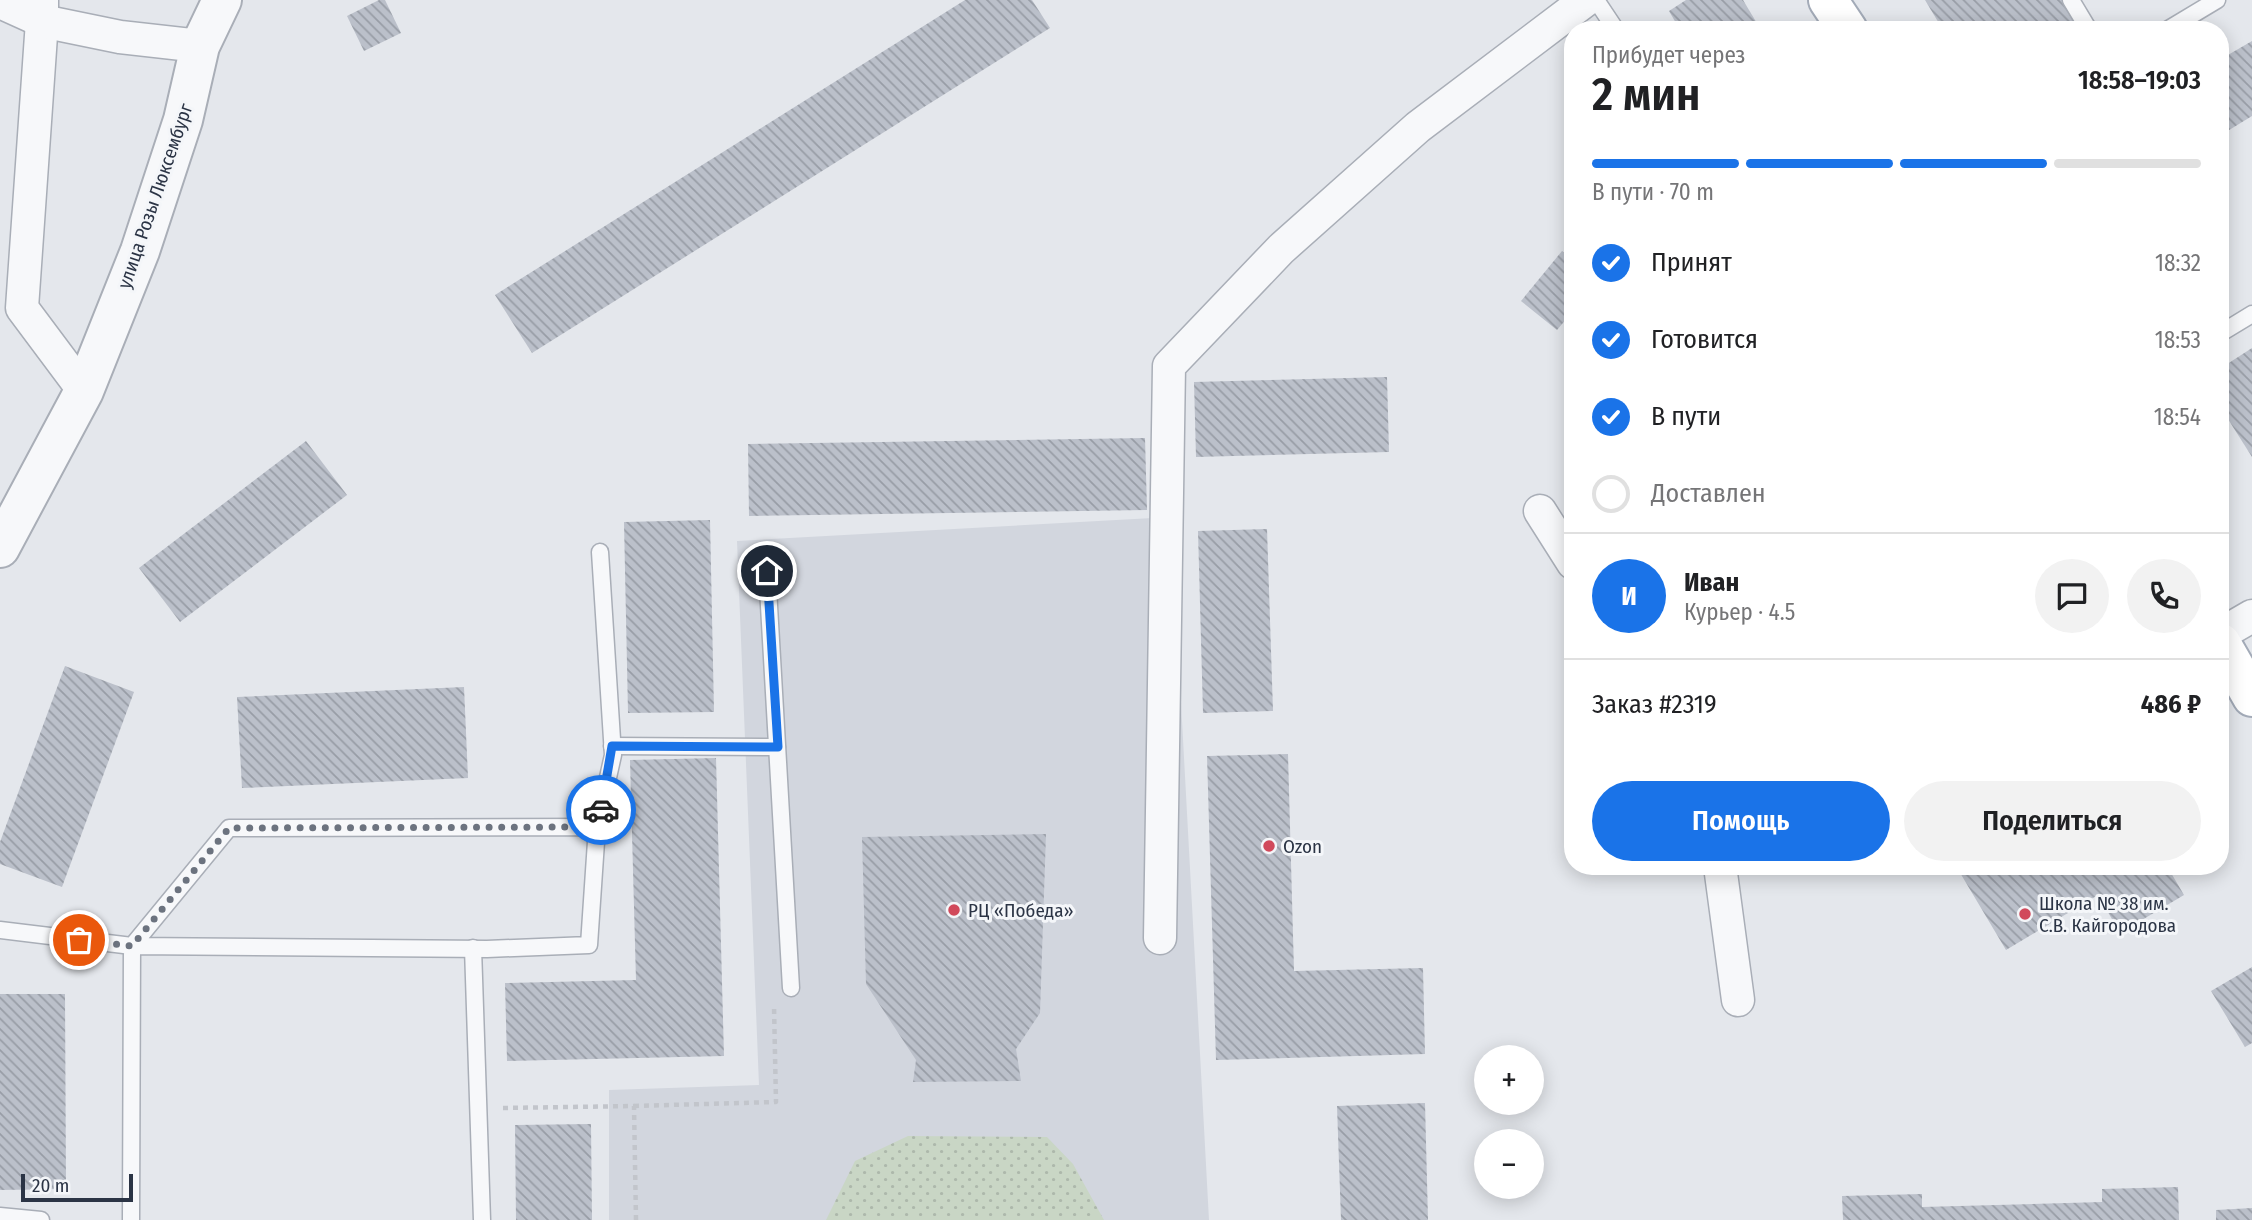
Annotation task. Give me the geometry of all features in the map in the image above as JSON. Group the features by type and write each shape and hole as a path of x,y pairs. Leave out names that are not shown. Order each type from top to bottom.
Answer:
{"main road":[{"path":"1828,0 1842,21"},
{"path":"2229,657 2252,697"}],"street":[{"name":"улица Розы Люксембург","path":"0,548 83,391 140,251 183,120 201,46 222,0"},
{"path":"1160,938 1169,366 1281,250 1418,127 1586,0"},
{"path":"0,2 42,11 120,37 201,46"},
{"path":"42,11 22,308 83,391"},
{"path":"1540,510 1564,549"},
{"path":"2229,629 2252,616"},
{"path":"1721,875 1738,1000"}],"lane":[{"path":"1596,0 1610,21"},
{"path":"2071,0 2084,21"},
{"path":"2182,21 2217,0"},
{"path":"2229,328 2252,314"},
{"path":"0,930 132,946 473,948 589,945 597,827 612,755 600,552"},
{"path":"767,571 791,988"},
{"path":"612,746 778,747"},
{"path":"131,1220 132,946 229,828 597,827"},
{"path":"473,948 482,1220"},
{"path":"0,1216 41,1220"}],"path":[{"path":"478,1108 776,1102 773,989 791,988"},
{"path":"634,1106 636,1220"}],"shaded area":[{"path":"1171,517 1209,1220 609,1220 609,1090 759,1085 737,541"}],"green space":[{"path":"908,1136 1047,1137 1073,1164 1104,1220 826,1220 855,1161"}],"building":[{"path":"379,0 385,0 401,33 364,51 347,16"},
{"path":"965,0 1032,0 1050,28 532,353 495,295"},
{"path":"1686,0 1743,0 1756,21 1675,21 1669,11"},
{"path":"1925,0 2071,0 2084,21 1938,21"},
{"path":"2252,41 2252,116 2229,130 2229,54"},
{"path":"1562,251 1564,253 1564,322 1557,330 1521,301"},
{"path":"2252,348 2252,457 2229,421 2229,363"},
{"path":"1387,377 1389,452 1196,457 1194,382"},
{"path":"1145,438 1147,510 749,516 748,444"},
{"path":"306,441 347,495 180,622 139,568"},
{"path":"710,520 714,712 628,713 624,522"},
{"path":"1267,529 1273,711 1203,713 1198,531"},
{"path":"65,666 134,692 62,887 0,864 0,842"},
{"path":"464,687 468,778 242,788 237,697"},
{"path":"1288,754 1294,971 1423,968 1425,1054 1216,1060 1207,756"},
{"path":"716,758 724,1056 507,1061 505,983 636,980 630,760"},
{"name":"РЦ «Победа»","path":"1046,834 1040,1013 1016,1049 1021,1081 913,1082 916,1060 866,984 862,837"},
{"name":"Школа № 38 им. С.В. Кайгородова","path":"1961,875 2172,875 2184,895 2120,933 2098,895 2006,950"},
{"path":"2252,967 2252,1043 2245,1047 2211,991"},
{"path":"0,994 65,994 66,1189 0,1190"},
{"path":"1425,1103 1428,1220 1341,1220 1337,1106"},
{"path":"591,1124 592,1220 516,1220 515,1125"},
{"path":"2178,1187 2179,1220 1843,1220 1842,1196 1922,1194 1922,1207 2102,1202 2102,1189"},
{"path":"2252,1208 2252,1220 2216,1220 2216,1210"}],"way so far":[{"path":"79,940 132,946 229,828 597,827 601,810"}],"place":[{"name":"Ozon","path":"1269,846"},
{"name":"РЦ «Победа»","path":"954,910"},
{"name":"Школа № 38 им. С.В. Кайгородова","path":"2025,914"}],"route":[{"path":"601,810 612,746 778,747 767,571"}]}
